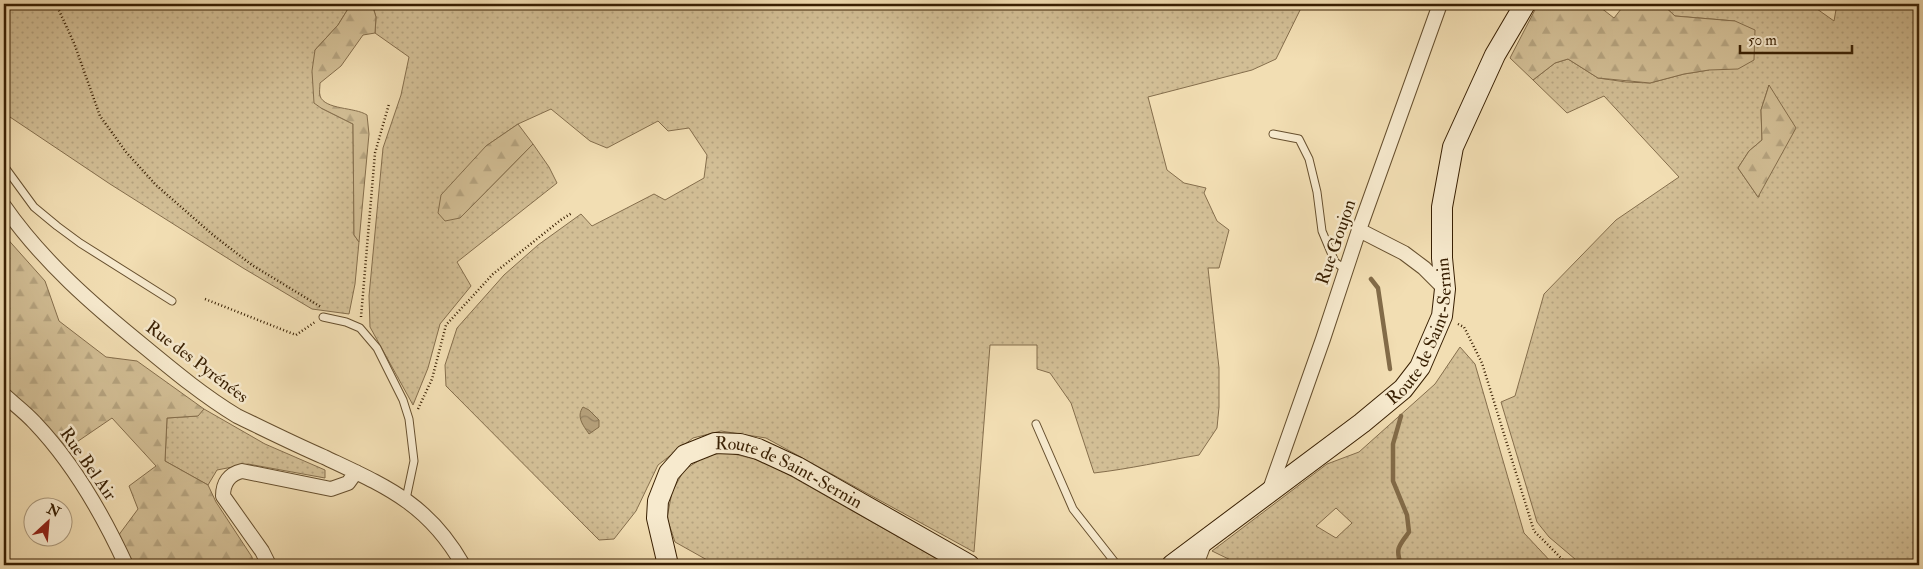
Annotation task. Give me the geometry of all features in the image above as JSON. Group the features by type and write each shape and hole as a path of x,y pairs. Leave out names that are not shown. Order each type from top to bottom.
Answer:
{"street":[{"name":"Rue Goujon","path":"1269,492 1347,270 1359,230 1440,4"},
{"name":"Route de Saint-Sernin","path":"1172,565 1309,463 1403,389 1420,368 1442,316 1445,289 1442,258 1442,207 1453,147 1494,55 1525,4"},
{"name":"Rue des Pyrénées","path":"4,206 38,249 86,298 133,338 216,403 262,428 382,484 406,499 441,532 463,565"},
{"path":"1359,230 1404,253 1424,268 1445,289"},
{"name":"Rue Bel Air","path":"4,395 35,423 66,460 109,527 126,565"},
{"name":"Route de Saint-Sernin","path":"668,565 657,518 658,501 669,473 685,454 714,443 740,444 758,449 797,467 969,565"},
{"path":"269,565 223,496 223,489 230,476 242,471 332,488 348,483 356,472"},
{"path":"1196,565 1205,541"}],"lane":[{"path":"1273,134 1299,138 1309,160 1317,192 1322,231 1335,262 1347,270"},
{"path":"4,166 34,207 57,226 80,243 172,302"},
{"path":"323,318 346,322 360,328 377,348 392,376 403,400 410,425 414,461 406,499"},
{"path":"1036,424 1073,509 1117,565"}],"path":[{"path":"56,4 74,43 100,116 126,152 156,185 213,235 252,265 322,308 323,318 296,335 205,299"},
{"path":"360,328 362,283 372,202 375,153 389,104"},
{"path":"410,425 432,379 446,325 493,274 572,213"},
{"path":"1442,316 1464,327 1482,364 1534,531 1568,565"}],"green space":[{"path":"4,4 351,4 338,25 315,50 321,108 353,124 354,235 359,242 355,284 349,314 312,309 110,184 4,113"},
{"path":"351,4 372,4 376,17 375,33 363,35 341,66 320,83 320,96 328,104 362,112 367,115 369,134 359,242 354,235 353,124 314,103 312,71 315,50 338,25"},
{"path":"372,4 1303,4 1276,59 1252,70 1148,97 1167,170 1184,183 1206,188 1204,193 1217,221 1229,230 1219,268 1208,268 1219,368 1217,428 1199,455 1094,473 1071,403 1050,373 1037,369 1037,345 990,345 974,552 766,438 721,431 693,438 658,465 636,511 614,539 599,540 446,386 445,365 457,328 504,275 538,245 581,214 592,226 654,194 665,200 704,178 707,155 689,128 668,131 658,121 607,148 590,141 551,109 518,124 486,146 460,218 533,144 549,167 557,183 457,262 471,286 440,324 428,368 413,405 370,327 369,296 383,148 401,95 409,57 375,33 376,17"},
{"path":"1538,4 1596,4 1614,18 1625,4 1662,4 1675,16 1735,21 1755,30 1754,60 1738,69 1709,70 1650,83 1598,78 1568,59 1555,63 1533,80 1510,58"},
{"path":"1662,4 1810,4 1834,21 1837,4 1919,4 1919,565 1582,565 1549,537 1537,522 1501,402 1515,396 1544,294 1616,220 1679,177 1604,96 1567,113 1533,80 1555,63 1568,59 1598,78 1626,82 1650,83 1709,70 1735,21 1675,16","holes":["1769,85 1759,197 1738,168 1749,151 1762,140 1761,110"]},
{"path":"1769,85 1796,128 1758,197 1738,168 1749,151 1762,140 1761,110"},
{"path":"518,124 533,144 460,218 445,221 438,213 441,195 486,146"},
{"path":"4,235 45,281 59,321 106,357 137,361 204,409 198,416 167,418 165,461 208,485 216,502 252,557 253,565 132,565 118,536 138,509 129,486 156,466 112,418 68,448 4,387"},
{"path":"1460,347 1475,364 1524,533 1554,565 1241,565 1212,551 1327,464 1359,452 1435,384","holes":["1336,508 1352,523 1336,538 1316,526"]},
{"path":"204,409 265,444 325,470 325,478 248,464 217,470 208,485 165,461 167,418 197,416"},
{"path":"726,452 766,462 948,565 716,565 675,542 667,518 672,492 684,470 706,456"}],"water":[{"path":"583,407 599,420 599,427 589,434 580,418"}],"waterway":[{"path":"1371,279 1378,288 1390,369"},
{"path":"1401,416 1393,444 1393,481 1407,515 1409,532 1398,551 1401,565"}]}
